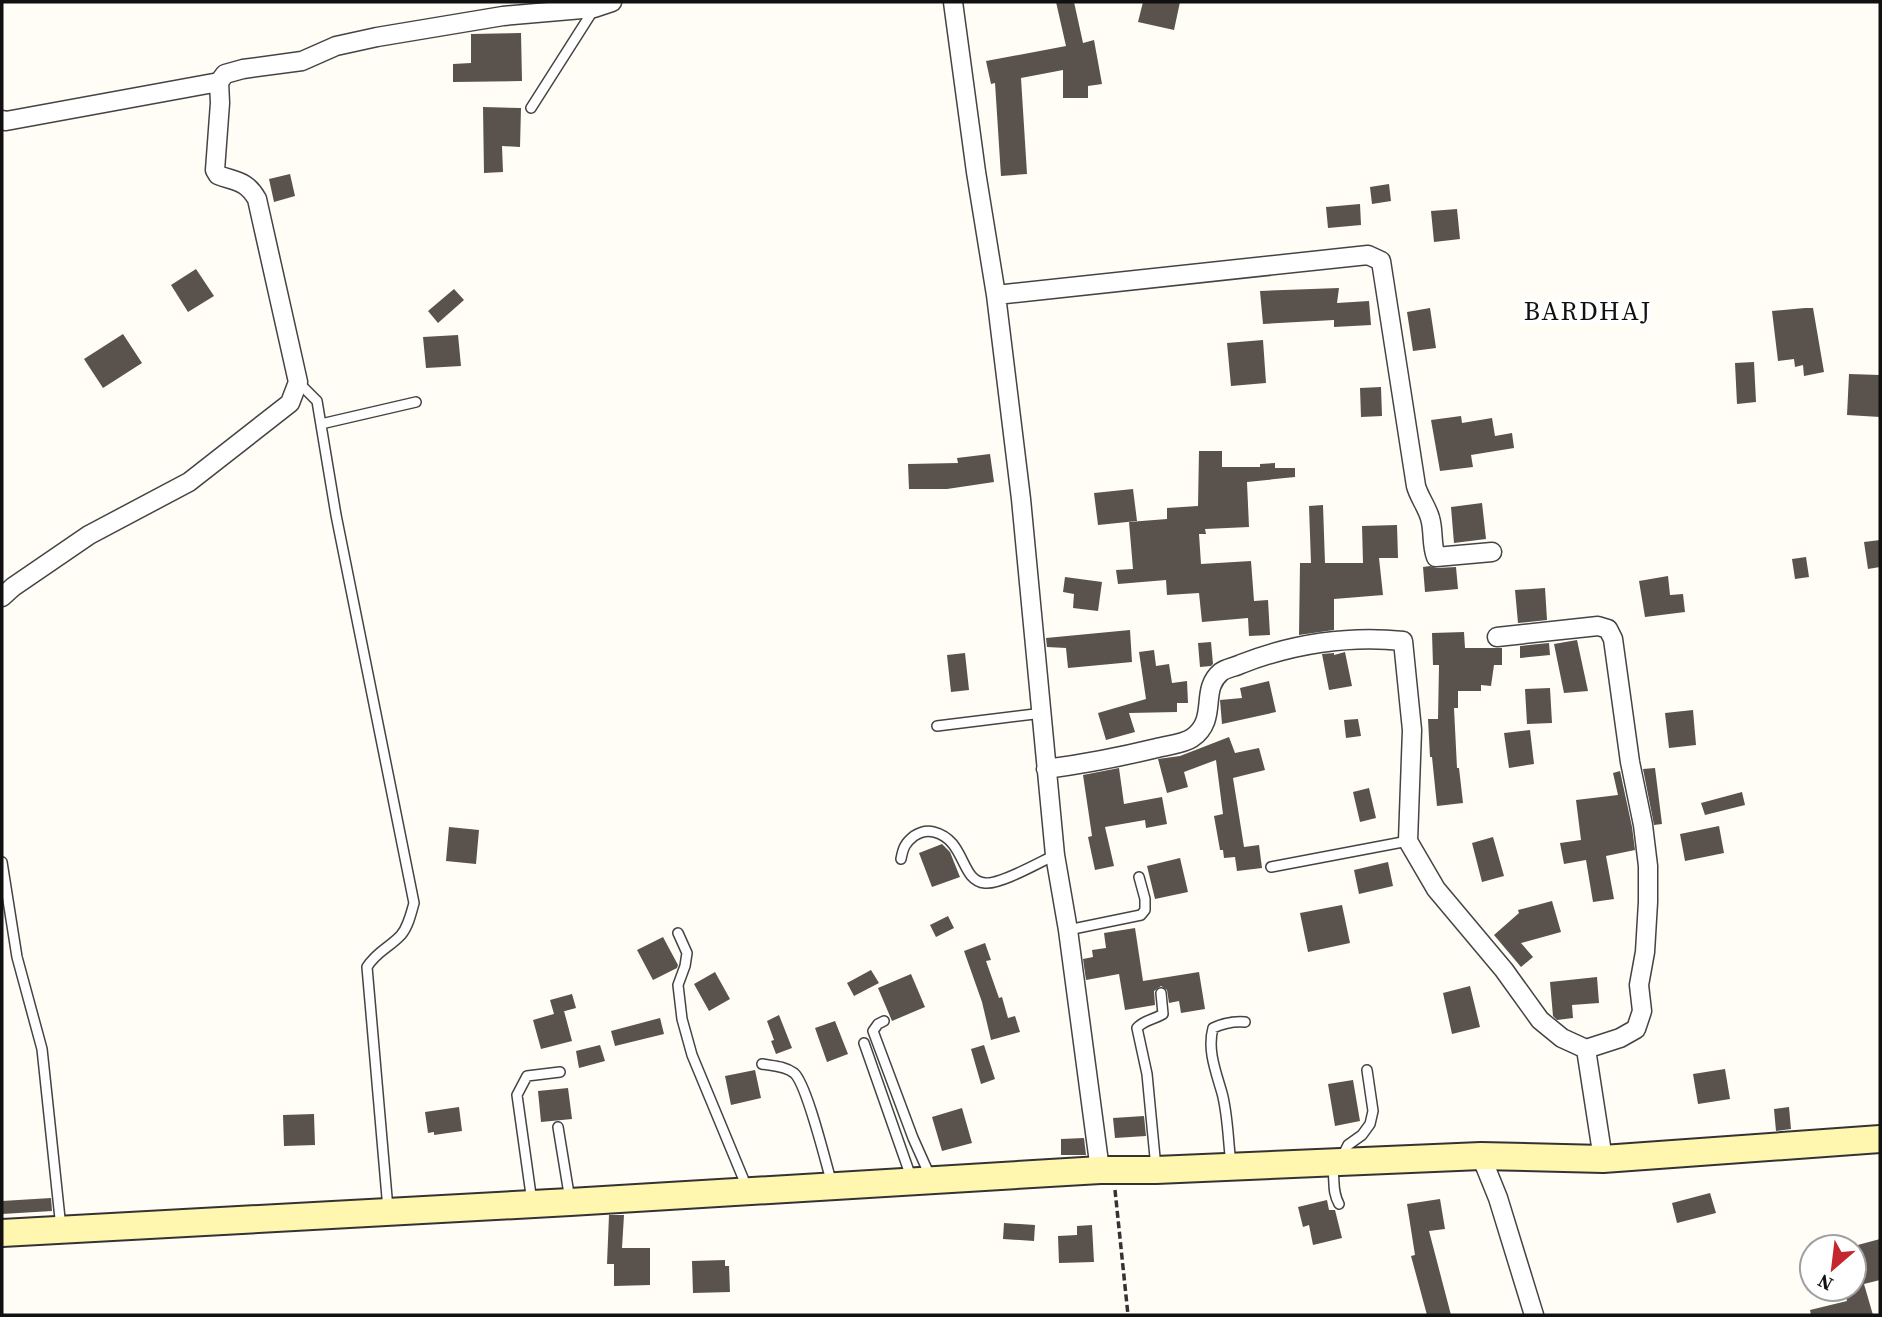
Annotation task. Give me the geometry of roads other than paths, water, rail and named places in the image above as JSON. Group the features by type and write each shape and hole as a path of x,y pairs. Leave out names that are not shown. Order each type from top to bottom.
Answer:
{"street":[{"path":"2,597 89,535 189,482 290,404 298,382 257,198 251,189 233,179 218,176 215,170 219,82 225,74 271,64 302,61 336,46 377,37 503,16 594,8 612,2"},
{"path":"953,2 996,295 1021,499 1055,855 1107,1171"},
{"path":"2,120 219,82"},
{"path":"996,295 1368,255 1377,258 1381,261 1416,486 1430,519 1432,548 1436,557 1492,552"},
{"path":"1046,769 1121,757 1190,740 1202,730 1208,719 1210,688 1221,672 1260,656 1312,644 1377,638 1404,641 1412,730 1408,841 1436,889 1504,970 1540,1020 1562,1038 1586,1049 1620,1038 1636,1029 1642,1011 1639,985 1645,953 1648,866 1613,639 1608,629 1598,626 1497,637"},
{"path":"1586,1049 1603,1159"},
{"path":"2,1233 1107,1171 1481,1156 1603,1159 1880,1139"},
{"path":"1481,1156 1499,1198 1534,1315"}],"lane":[{"path":"531,108 594,8"},
{"path":"298,382 317,401 336,515 414,903 402,934 374,956 367,967 388,1212"},
{"path":"321,424 416,402"},
{"path":"937,726 1043,712"},
{"path":"901,859 903,848 909,840 919,833 930,831 950,841 959,850 973,880 984,883 996,882 1055,855"},
{"path":"1271,867 1408,841"},
{"path":"2,862 17,957 42,1049 61,1230"},
{"path":"1069,930 1141,915 1145,910 1145,899 1139,877"},
{"path":"678,933 687,953 678,985 682,1019 692,1055 749,1191"},
{"path":"1156,1170 1147,1074 1137,1028 1143,1021 1163,1014 1161,993"},
{"path":"884,1021 873,1031 913,1138 923,1181"},
{"path":"1231,1165 1211,1035 1213,1028 1223,1024 1245,1022"},
{"path":"864,1043 923,1181"},
{"path":"762,1064 777,1066 797,1076 810,1106 833,1186"},
{"path":"1339,1204 1334,1195 1335,1161 1348,1144 1362,1135 1370,1124 1373,1111 1367,1070"},
{"path":"532,1204 517,1095 527,1076 560,1072"},
{"path":"558,1127 570,1202"}],"district":[{"name":"BARDHAJ","path":"1588,311"}]}
